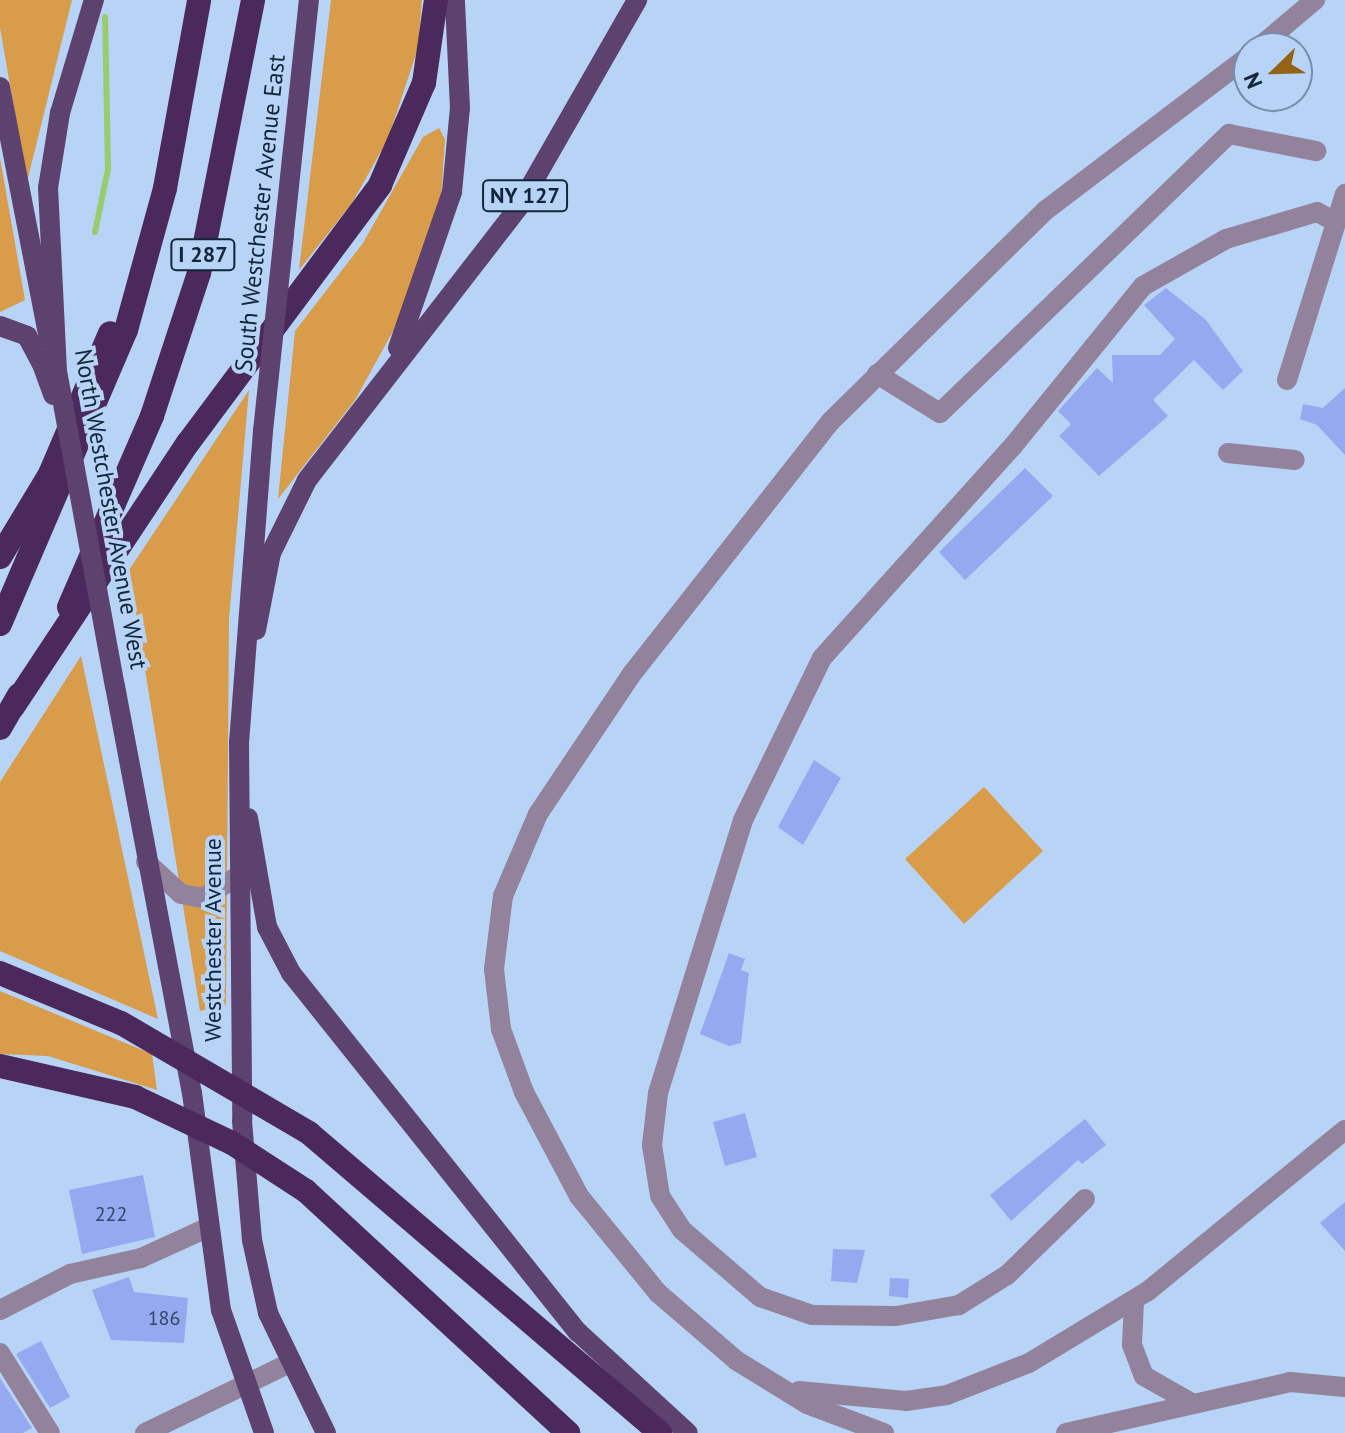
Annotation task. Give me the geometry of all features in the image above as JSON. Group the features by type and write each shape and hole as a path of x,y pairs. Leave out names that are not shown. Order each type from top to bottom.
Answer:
{"highway":[{"name":"I 287","path":"0,624 102,397 147,258 199,0"},
{"name":"I 287","path":"6,717 76,594 176,347 217,201 253,0"},
{"path":"6,717 188,443 380,185 424,83 436,0"},
{"path":"0,557 50,474 147,258"},
{"path":"0,973 121,1023 309,1133 660,1433"},
{"path":"0,1066 135,1097 232,1143 306,1191 568,1433"}],"main road":[{"path":"52,356 50,164 94,0"},
{"name":"South Westchester Avenue East","path":"263,431 309,0"},
{"path":"387,374 430,272 452,192 460,108 455,0"},
{"name":"NY 127","path":"241,711 284,518 387,374 518,208 637,0"},
{"path":"0,87 52,356"},
{"path":"0,326 27,336 52,356"},
{"name":"North Westchester Avenue West","path":"52,356 115,686"},
{"name":"Westchester Avenue","path":"263,431 239,741 237,877 252,1240 268,1313 326,1433"},
{"name":"Westchester Avenue","path":"115,686 192,1093 221,1310 244,1386 264,1433"},
{"path":"239,741 256,882 267,927 291,973 578,1332 688,1433"}],"street":[{"path":"1277,32 1315,0"},
{"path":"884,1433 834,1417 765,1379 658,1293 579,1196 512,1063 496,998 495,938 524,840 568,767 731,542 877,374 1046,210 1233,68"},
{"path":"877,374 940,413 1229,134 1316,151"},
{"path":"1287,380 1345,194"},
{"path":"1085,1199 1007,1275 959,1305 896,1316 812,1315 760,1297 682,1230 660,1196 652,1145 658,1093 723,873 822,658 1013,446 1143,286 1226,239 1317,212 1336,222"},
{"path":"1228,453 1295,460"},
{"path":"146,862 181,894 203,898 237,877"},
{"path":"765,1379 863,1402 947,1395 1029,1363 1134,1301 1345,1130"},
{"path":"0,1310 70,1274 141,1258 209,1227"},
{"path":"1134,1301 1132,1345 1144,1376 1191,1403"},
{"path":"0,1353 50,1433"},
{"path":"150,1432 292,1362"},
{"path":"1066,1433 1290,1382 1345,1387"}],"shaded area":[{"path":"0,0 72,0 27,182 0,28"},
{"path":"331,0 422,0 418,48 388,139 352,203 299,270"},
{"path":"439,128 445,139 441,199 397,324 355,400 278,499 295,331 363,243 423,137"},
{"path":"0,158 25,300 0,312"},
{"path":"249,390 229,619 226,1005 200,1011 129,570"},
{"path":"81,656 158,1019 0,951 0,782"},
{"path":"984,787 1043,851 964,924 905,859"},
{"path":"0,991 152,1054 157,1090 48,1056 0,1054"}],"building":[{"path":"1166,288 1206,320 1243,371 1223,390 1194,360 1153,400 1168,416 1099,476 1059,436 1071,424 1058,411 1097,368 1113,383 1112,355 1160,355 1175,339 1144,305"},
{"path":"1345,388 1345,455 1317,425 1300,419 1303,404 1323,408"},
{"path":"1025,468 1053,496 965,580 939,552"},
{"path":"814,760 841,778 803,845 778,827"},
{"path":"729,953 745,959 741,970 749,973 741,1043 729,1046 700,1034"},
{"path":"745,1113 757,1157 725,1166 713,1122"},
{"path":"1085,1119 1106,1145 1082,1164 1078,1160 1011,1221 990,1195"},
{"path":"143,1175 155,1237 82,1254 69,1190"},
{"path":"1345,1202 1345,1251 1320,1223"},
{"path":"833,1249 865,1250 857,1283 831,1281"},
{"path":"129,1277 134,1292 188,1298 184,1343 111,1340 92,1290"},
{"path":"890,1278 909,1279 908,1298 889,1296"},
{"path":"41,1341 70,1397 50,1408 16,1354"},
{"path":"0,1378 32,1428 23,1433 0,1433"}],"waterway":[{"path":"95,232 108,169 105,17"}]}
